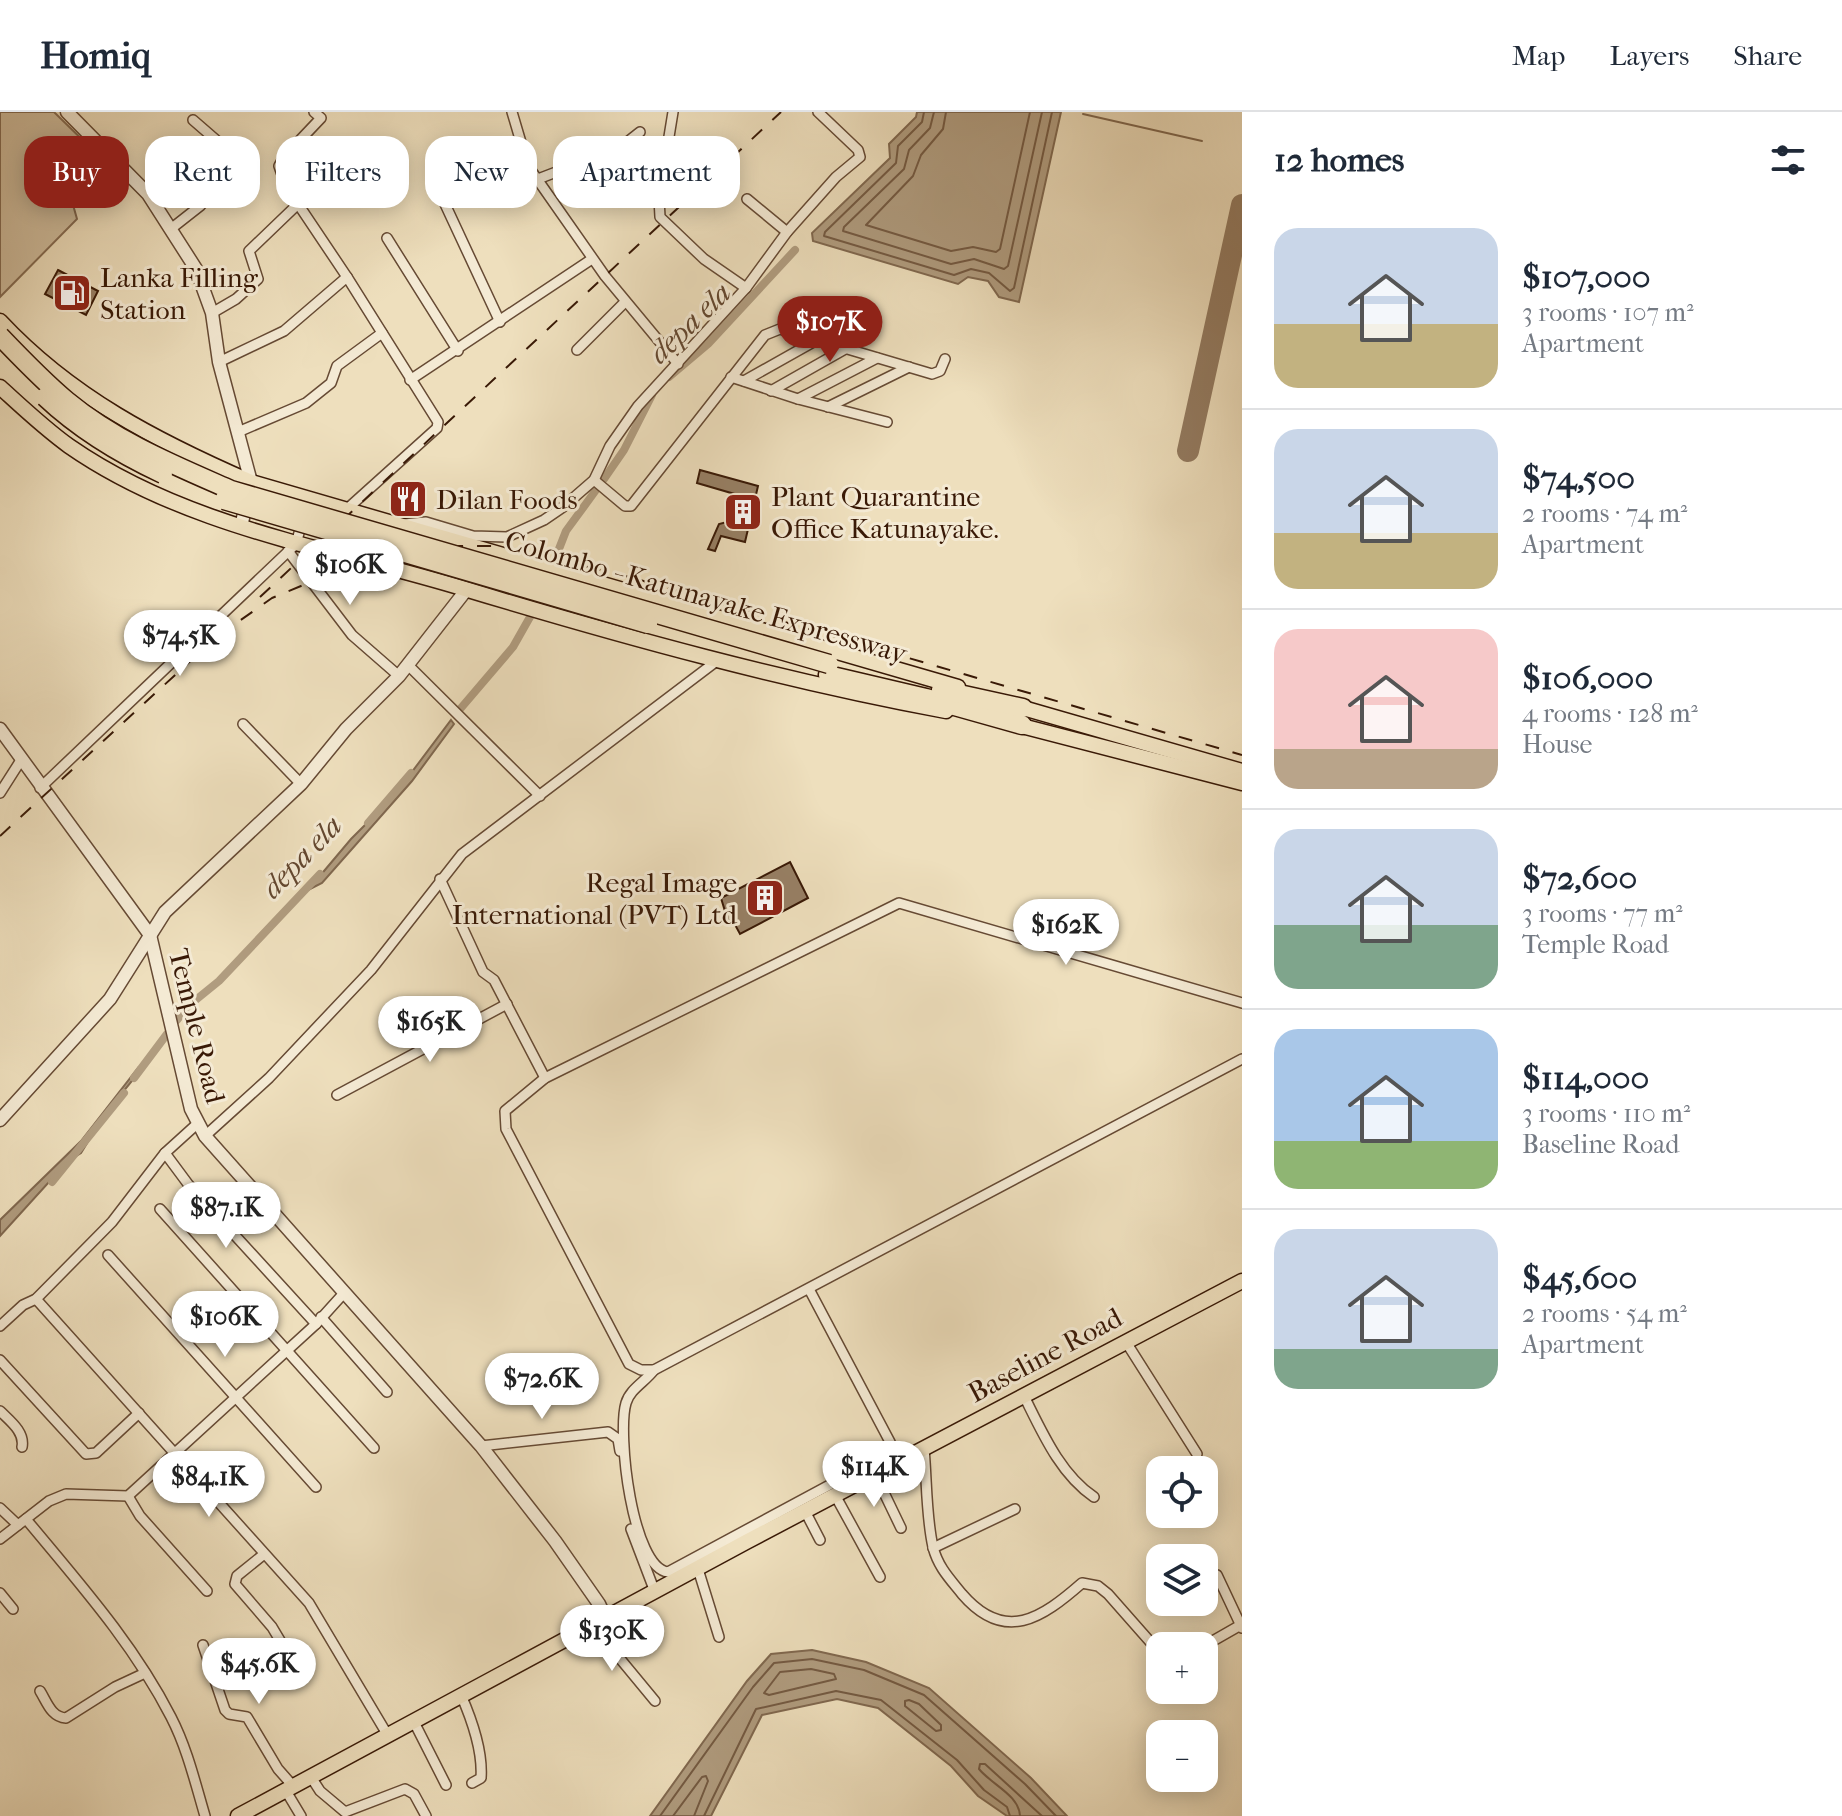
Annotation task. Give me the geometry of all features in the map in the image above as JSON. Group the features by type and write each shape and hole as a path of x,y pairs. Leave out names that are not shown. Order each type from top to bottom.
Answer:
{"highway":[{"name":"Colombo - Katunayake Expressway","path":"0,326 68,401 101,425 150,454 231,490 926,698 1022,717"},
{"name":"Colombo - Katunayake Expressway","path":"0,354 64,415 107,445 215,497 267,515 828,669"}],"main road":[{"path":"0,326 69,383 169,446 251,482 931,679 1022,717 1242,783"},
{"path":"0,387 70,446 133,484 202,515 292,547 467,589 522,607 839,691 1022,717 1242,771"},
{"name":"Baseline Road","path":"238,1816 835,1495 1242,1281"}],"street":[{"path":"67,112 91,136"},
{"path":"304,136 321,118 314,112"},
{"path":"512,112 528,166 592,259 678,364"},
{"path":"673,112 659,198 660,217 704,259 746,288"},
{"path":"403,525 426,522 473,536 507,537 544,520 594,480 610,446 638,406 746,288 787,232 836,177 860,157 858,150 818,112"},
{"path":"172,228 200,206 214,190 212,179 231,153 193,120"},
{"path":"538,179 621,147 640,132"},
{"path":"129,175 148,194 172,228 196,269 212,313 219,362 251,482 241,527"},
{"path":"747,199 787,232"},
{"path":"212,313 236,299 258,279 249,251 294,208"},
{"path":"302,208 438,422 437,428 347,509"},
{"path":"447,208 500,322"},
{"path":"387,238 458,351"},
{"path":"410,380 458,351 592,259"},
{"path":"219,362 284,331 347,277"},
{"path":"577,350 625,302"},
{"path":"594,480 625,506 631,506 765,335 780,329 932,374 940,371 945,359"},
{"path":"238,432 306,403 331,383 337,366 382,333"},
{"path":"744,381 815,341"},
{"path":"771,391 845,349"},
{"path":"798,399 877,358"},
{"path":"828,407 909,367"},
{"path":"731,377 798,399 887,422"},
{"path":"42,425 69,383"},
{"path":"40,788 292,547 308,500"},
{"path":"292,547 352,635 399,676"},
{"path":"0,1120 110,999 175,902 301,784 346,729 399,676 467,589"},
{"path":"205,1136 269,1078 371,970 462,854 718,660"},
{"path":"408,665 540,796"},
{"path":"243,724 301,784"},
{"name":"Temple Road","path":"0,729 150,935 197,1124 205,1136 481,1446 555,1541 599,1604 599,1622"},
{"path":"0,793 21,760"},
{"path":"440,879 483,972 494,980 545,1078"},
{"path":"654,1370 641,1370 629,1364 506,1129 505,1111 545,1078 899,903 1242,1003"},
{"path":"337,1095 507,1004"},
{"path":"809,1289 890,1442 891,1452 668,1572 652,1563 635,1526 624,1434 627,1400 654,1370 1242,1059"},
{"path":"0,1326 23,1305 36,1299 112,1222 165,1153 197,1124"},
{"path":"165,1153 188,1184 387,1392"},
{"path":"160,1209 374,1448"},
{"path":"108,1255 316,1487"},
{"path":"0,1539 49,1501 66,1494 128,1496 318,1321 344,1293"},
{"path":"36,1299 309,1603 387,1734"},
{"path":"1126,1342 1197,1454"},
{"path":"0,1360 86,1454 96,1453 139,1413"},
{"path":"1024,1396 1044,1436 1077,1486 1094,1497"},
{"path":"0,1411 24,1439 22,1447"},
{"path":"481,1446 580,1434 614,1434 619,1446 629,1525 655,1592"},
{"path":"924,1449 933,1548 941,1569 970,1603 987,1616 1008,1624 1031,1619 1056,1605 1082,1583 1098,1586 1146,1638"},
{"path":"875,1474 901,1528"},
{"path":"835,1495 880,1577"},
{"path":"128,1496 140,1516 207,1591"},
{"path":"0,1508 22,1522 120,1631 171,1718 188,1756 205,1816"},
{"path":"933,1548 1015,1509"},
{"path":"805,1511 820,1540"},
{"path":"263,1555 237,1576 235,1584 272,1627 300,1674"},
{"path":"698,1569 719,1637"},
{"path":"1218,1577 1240,1627 1218,1639"},
{"path":"0,1593 13,1609"},
{"path":"599,1622 655,1701"},
{"path":"203,1645 225,1710 229,1714 247,1717 290,1788 301,1816"},
{"path":"40,1691 51,1711 66,1718 115,1687 145,1673"},
{"path":"461,1695 475,1733 481,1767 481,1778 472,1783"},
{"path":"413,1720 446,1785"},
{"path":"311,1777 320,1791 345,1812 405,1789 414,1794 426,1816"}],"shaded area":[{"path":"0,112 54,112 79,136 24,136 24,208 74,208 77,219 0,297"}],"water":[{"path":"917,112 1061,112 1019,302 999,297 988,281 968,277 958,284 813,241 812,233 890,158 889,144 916,117"},
{"path":"451,720 454,724 412,781 322,883 308,890 351,839 393,797"},
{"path":"138,1068 140,1071 105,1114 81,1153 68,1161 0,1236 0,1220 81,1141"},
{"path":"812,1650 866,1662 929,1688 1031,1778 1067,1816 1007,1816 978,1796 951,1766 878,1708 837,1699 762,1715 711,1816 650,1816 747,1681 771,1654"}],"building":[{"name":"Lanka Filling Station","path":"58,270 98,291 86,315 45,294"},
{"name":"Plant Quarantine Office Katunayake.","path":"700,470 758,486 745,542 721,536 715,551 708,549 719,524 731,521 738,495 697,483"},
{"name":"Regal Image International (PVT) Ltd","path":"790,862 808,898 740,934 732,919 728,921 721,898"}],"waterway":[{"path":"1083,114 1202,141"},
{"name":"depa ela","path":"669,377 708,344 795,250"},
{"name":"depa ela","path":"604,479 624,450 652,395"},
{"name":"depa ela","path":"557,554 566,531 596,490"},
{"name":"depa ela","path":"461,708 513,647 530,617"},
{"name":"depa ela","path":"368,823 411,773"},
{"name":"depa ela","path":"177,1020 187,1007 219,981 320,874"},
{"name":"depa ela","path":"134,1078 167,1034"},
{"name":"depa ela","path":"52,1182 124,1093"}],"taxiway":[{"path":"1188,451 1242,205"}],"railway":[{"path":"260,597 781,112"},
{"path":"218,636 272,598 364,560 435,546 499,546 630,577 1242,755"},
{"path":"0,836 224,630"}],"place":[{"name":"Lanka Filling Station","path":"72,293"},
{"name":"Dilan Foods","path":"408,499"},
{"name":"Plant Quarantine Office Katunayake.","path":"743,512"},
{"name":"Regal Image International (PVT) Ltd","path":"765,898"}]}
